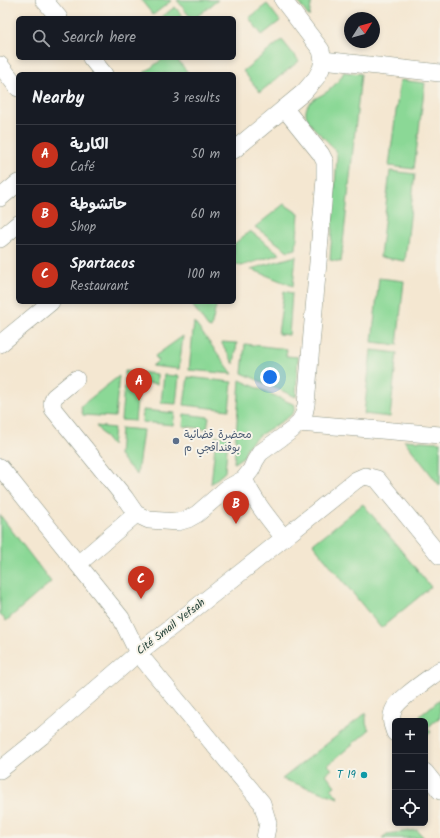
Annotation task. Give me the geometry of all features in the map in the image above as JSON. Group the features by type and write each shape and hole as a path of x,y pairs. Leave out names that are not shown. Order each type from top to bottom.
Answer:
{"street":[{"path":"44,0 57,16"},
{"path":"236,148 304,92 322,70 323,60 320,50 283,0"},
{"path":"93,60 102,72"},
{"path":"323,60 440,73"},
{"path":"0,65 16,85"},
{"path":"76,379 54,397 52,403 53,409 125,498 136,514 149,520 178,522 188,519 204,509 226,489 244,479 251,470 260,453 292,430 299,423 304,414 306,405 325,179 325,162 321,154 284,108"},
{"path":"0,198 16,185"},
{"path":"0,239 16,226"},
{"path":"2,339 48,304"},
{"path":"299,423 440,435"},
{"path":"0,467 121,618 138,653 262,803 268,823 265,838"},
{"name":"Cité Smail Yefsah","path":"0,770 42,736 138,653 356,480 365,476 377,479 440,555"},
{"path":"244,479 249,492 284,538"},
{"path":"78,564 136,514"},
{"path":"392,726 393,710 400,701 440,670"},
{"path":"428,776 440,791"}],"green space":[{"path":"141,0 170,0 171,1 153,15"},
{"path":"177,0 218,0 198,16 189,16"},
{"path":"297,0 312,0 309,17"},
{"path":"267,4 280,21 262,35 249,18"},
{"path":"175,7 182,16 163,16"},
{"path":"282,40 299,61 260,92 243,71"},
{"path":"161,60 178,60 187,72 145,72"},
{"path":"344,72 361,74 341,262 330,260 337,155 332,146 313,127 306,116 306,111 311,101 330,89 339,80"},
{"path":"400,80 425,83 414,169 389,166"},
{"path":"390,171 415,174 405,261 380,257"},
{"path":"284,204 299,214 296,249 288,251 255,227"},
{"path":"250,231 280,254 241,266 236,264 236,242"},
{"path":"296,256 293,286 251,269"},
{"path":"379,278 404,281 397,345 372,342"},
{"path":"284,291 292,293 289,335 278,334"},
{"path":"191,304 217,304 211,328 208,327"},
{"path":"194,322 233,374 189,370"},
{"path":"183,336 179,369 152,366 158,361 155,356"},
{"path":"221,342 237,343 234,364"},
{"path":"245,344 287,349 286,356 298,357 296,397 242,373"},
{"path":"371,350 397,353 390,417 364,414"},
{"path":"125,371 157,374 157,384 125,381"},
{"path":"164,375 179,376 176,404 161,403"},
{"path":"119,376 115,417 83,415 81,408 82,405"},
{"path":"188,377 232,382 229,410 184,405"},
{"path":"240,380 295,405 292,414 264,432 246,449 244,456 234,463"},
{"path":"124,387 138,389 135,421 121,420"},
{"path":"143,410 175,413 173,425 142,422"},
{"path":"184,414 209,417 207,429 183,426"},
{"path":"96,426 114,428 112,446"},
{"path":"121,428 143,430 137,475 119,456"},
{"path":"216,436 228,437 225,472 211,484"},
{"path":"404,440 440,442 440,486"},
{"path":"363,504 431,587 381,628 313,544"},
{"path":"0,515 51,582 6,621 0,614"},
{"path":"440,699 440,717 428,727 428,718 418,718"},
{"path":"366,713 366,723 369,730 328,765 332,769 326,774 335,786 331,789 339,798 282,779"},
{"path":"417,830 424,838 382,838 387,834"}],"place":[{"name":"الكارية","path":"139,401"},
{"name":"محضرة قضائية بوقنداقجي م","path":"176,441"},
{"name":"حاتشوطة","path":"236,524"},
{"name":"Spartacos","path":"141,599"},
{"name":"T 19","path":"364,775"}]}
